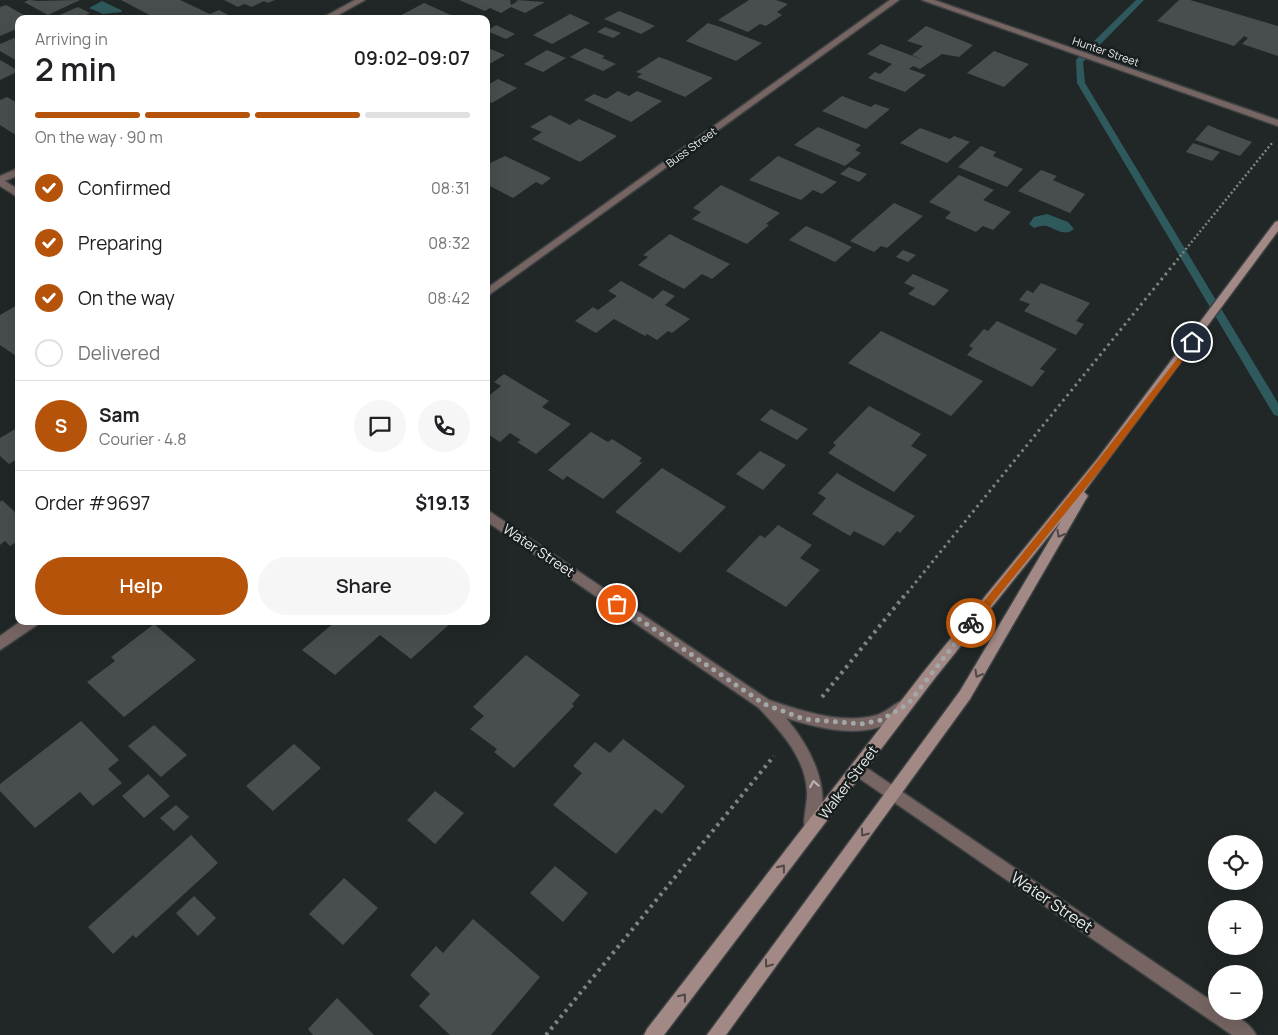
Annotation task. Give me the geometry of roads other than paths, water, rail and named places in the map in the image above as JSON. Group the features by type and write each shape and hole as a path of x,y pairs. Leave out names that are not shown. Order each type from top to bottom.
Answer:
{"main road":[{"name":"Walker Street","path":"653,1035 908,704 1102,462 1278,224"},
{"name":"Walker Street","path":"716,1035 965,695 1102,462"}],"street":[{"path":"332,15 361,0"},
{"name":"Buss Street","path":"490,291 895,0"},
{"name":"Hunter Street","path":"926,0 1278,123"},
{"path":"15,173 0,181 15,192"},
{"name":"Water Street","path":"490,517 764,704 792,734 808,761 815,783 816,807 810,832"},
{"path":"0,644 26,625"},
{"name":"Water Street","path":"764,704 804,719 861,724 881,720 908,704"},
{"name":"Water Street","path":"858,769 1246,1035"}],"water":[{"path":"102,1 122,12 103,14 89,8"},
{"path":"1047,214 1068,222 1074,229 1064,232 1044,226 1034,228 1029,224 1034,217"}],"waterway":[{"path":"1140,0 1093,45 1079,62 1081,83 1278,412"}]}
